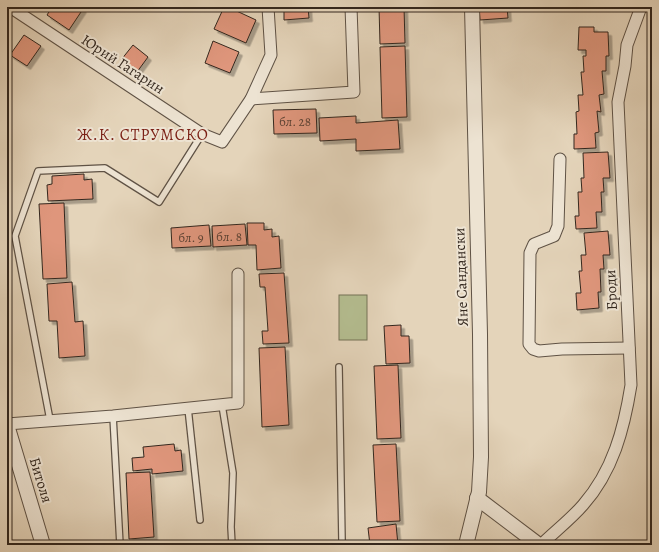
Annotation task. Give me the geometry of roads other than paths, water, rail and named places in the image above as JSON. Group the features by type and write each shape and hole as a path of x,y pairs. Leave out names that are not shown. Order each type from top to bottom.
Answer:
{"street":[{"name":"Юрий Гагарин","path":"10,7 202,134 222,142 251,99"},
{"path":"268,7 271,55 251,99 354,92 351,7"},
{"name":"Яне Сандански","path":"466,545 478,498 481,457 480,334 472,7"},
{"name":"Броди","path":"540,545 583,505 602,479 613,458 626,415 630,386 618,102 625,66 627,45 641,7"},
{"path":"560,159 558,226 554,236 534,244 530,253 529,344 539,351 562,349 629,348"},
{"path":"7,424 113,416 238,403 238,274"},
{"name":"Битоля","path":"7,424 43,545"},
{"path":"478,498 540,545"}],"lane":[{"path":"50,420 15,236 38,171 105,168 159,202 202,134"},
{"path":"339,367 342,533 344,545"},
{"path":"222,405 233,473 231,527 232,545"},
{"path":"188,408 200,520"},
{"path":"113,416 120,545"}],"railway":[{"path":"7,532 10,545"}],"district":[{"name":"Ж.К. СТРУМСКО","path":"143,134"}]}
